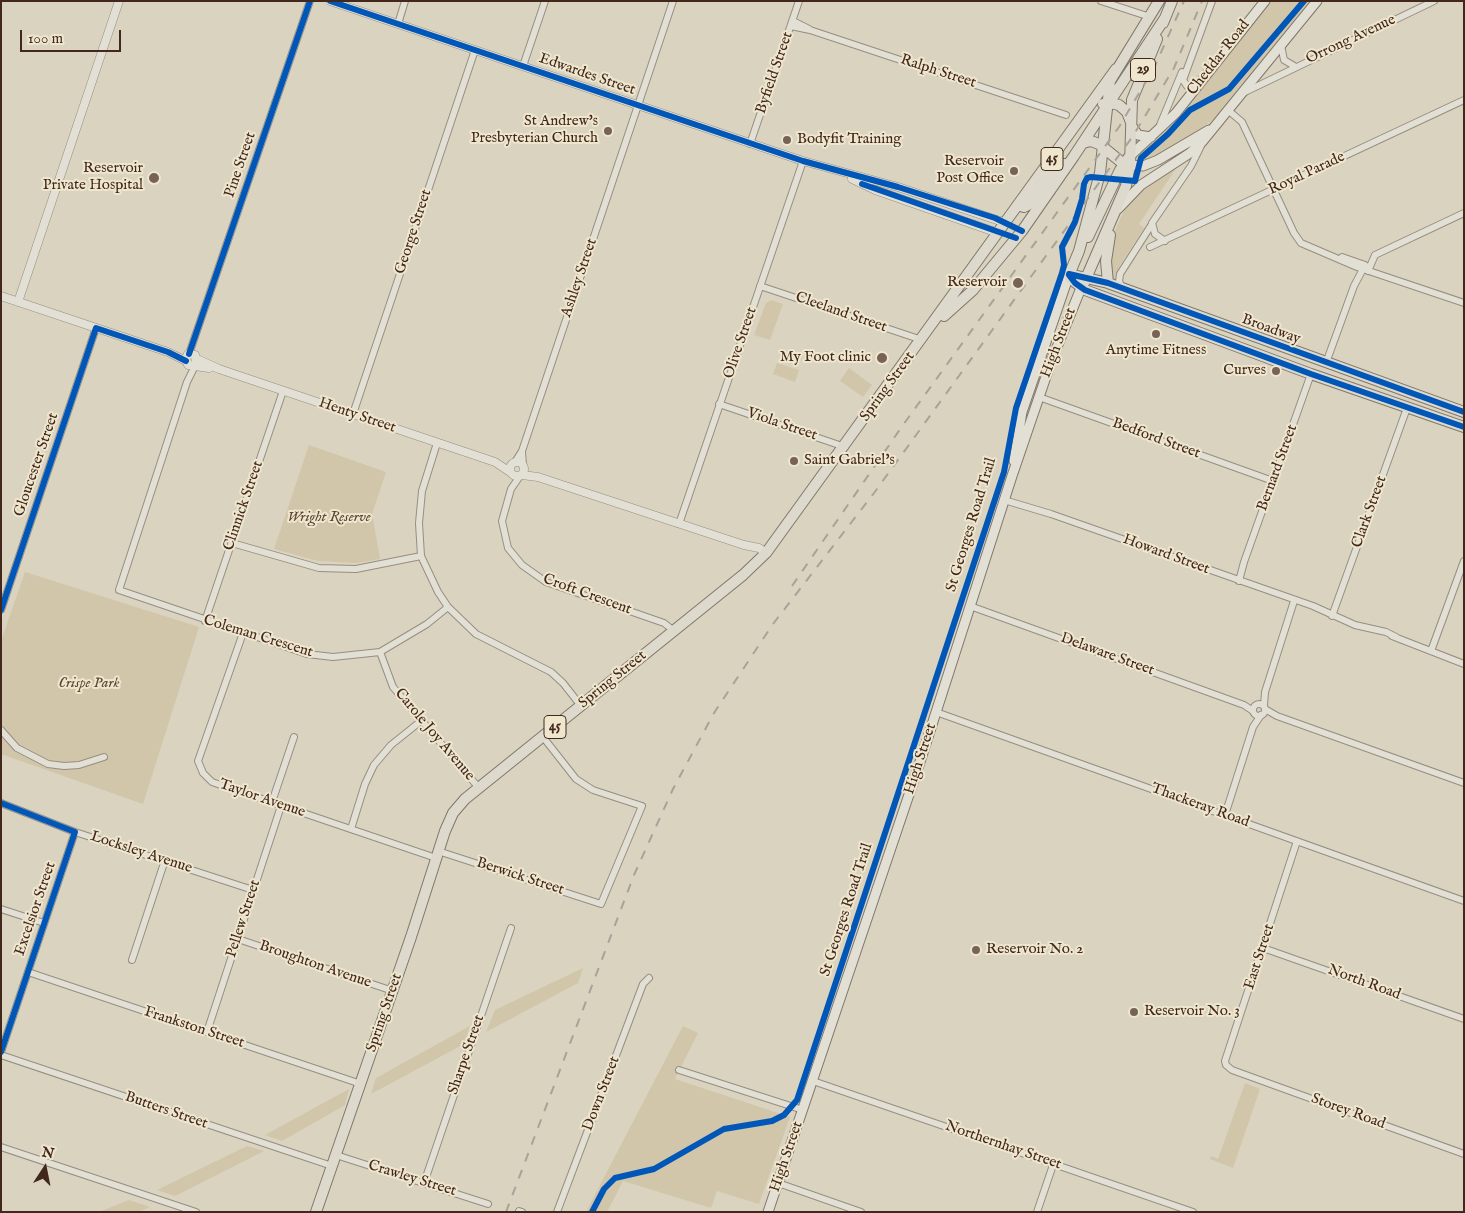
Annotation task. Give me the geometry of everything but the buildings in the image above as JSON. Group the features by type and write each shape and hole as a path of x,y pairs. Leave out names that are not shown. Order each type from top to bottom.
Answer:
{"main road":[{"name":"High Street","path":"1012,476 1020,421 1069,275 1079,251 1095,198 1104,147 1108,88 1116,70 1159,1"},
{"name":"High Street","path":"768,1212 936,712 1039,397 1081,288 1126,186 1134,93 1172,1"},
{"name":"Cheddar Road","path":"1128,162 1176,113 1264,1"},
{"path":"1108,283 1106,258 1114,215 1138,187 1190,153 1202,142 1245,92 1317,1"},
{"name":"Spring Street","path":"316,1212 393,991 437,854 453,813 465,799 674,631 763,556 845,447 932,326 1019,235 1083,143 1164,18"},
{"name":"Spring Street","path":"960,296 998,233 1116,70"},
{"path":"1086,113 1107,104 1117,104 1124,109 1138,136 1151,137"},
{"path":"1083,143 1093,141 1128,162 1143,166 1158,160 1216,125"},
{"path":"1018,205 1028,206 1052,174 1074,156"},
{"name":"High Street","path":"1079,251 1128,162"},
{"path":"1006,223 1019,235"},
{"path":"998,233 1019,235"},
{"name":"Broadway","path":"1069,275 1108,283 1321,362 1464,412"},
{"name":"Broadway","path":"1069,275 1081,288 1407,408 1462,426"},
{"path":"1163,318 1168,306"},
{"path":"1316,375 1321,362"},
{"path":"1462,426 1464,412"},
{"path":"1020,421 1030,425"}],"street":[{"path":"18,302 118,1"},
{"name":"Pine Street","path":"119,590 187,382 197,336 310,1"},
{"name":"Edwardes Street","path":"330,1 750,144 837,172 898,187 1006,223"},
{"path":"398,24 405,1"},
{"path":"523,66 545,1"},
{"name":"Ashley Street","path":"520,468 522,451 673,1"},
{"name":"Byfield Street","path":"750,144 799,1"},
{"path":"1101,1 1150,17"},
{"path":"1196,88 1188,86 1183,81 1212,1"},
{"name":"Orrong Avenue","path":"1245,92 1434,1"},
{"name":"Ralph Street","path":"792,23 1066,115"},
{"name":"Orrong Avenue","path":"1281,45 1284,60 1296,67"},
{"name":"George Street","path":"353,414 475,50"},
{"path":"1158,130 1175,86 1191,59"},
{"name":"Royal Parade","path":"1150,247 1464,100"},
{"path":"1229,111 1241,121 1298,240 1304,246 1464,303"},
{"path":"1125,290 1119,282 1120,274 1190,166 1202,142"},
{"name":"Olive Street","path":"679,524 802,161"},
{"name":"Edwardes Street","path":"837,172 875,190 998,233"},
{"path":"1321,362 1354,286 1364,268 1375,255 1464,213"},
{"path":"1152,224 1155,234 1165,241"},
{"name":"Cleeland Street","path":"760,286 922,340"},
{"name":"Henty Street","path":"1,296 437,443 520,468"},
{"name":"Gloucester Street","path":"1,610 96,328"},
{"name":"Bernard Street","path":"1237,580 1273,481 1316,375"},
{"name":"Clinnick Street","path":"205,621 283,391"},
{"name":"Bedford Street","path":"1039,397 1273,481"},
{"name":"Viola Street","path":"719,404 845,447"},
{"name":"Clark Street","path":"1332,616 1407,408"},
{"path":"437,443 422,491 419,523 421,556 438,592 448,607 484,639 551,672 564,683 581,706"},
{"name":"Henty Street","path":"495,462 511,473"},
{"path":"520,468 511,473 510,466 520,468 538,477 744,545 763,556"},
{"name":"Croft Crescent","path":"520,468 503,516 503,531 508,548 522,565 546,582 664,623 674,631"},
{"name":"Croft Crescent","path":"511,473 511,489"},
{"name":"Howard Street","path":"1005,498 1303,604 1317,613 1332,616 1366,631 1396,637 1464,664"},
{"path":"232,543 319,568 356,569 421,556"},
{"path":"1431,651 1464,561"},
{"name":"Coleman Crescent","path":"119,590 205,621 307,654 333,657 380,652 427,624 448,607"},
{"path":"1225,815 1294,601"},
{"name":"Delaware Street","path":"970,606 1464,783"},
{"name":"Taylor Avenue","path":"242,633 198,760 203,773 212,782 281,806 437,854"},
{"name":"Carole Joy Avenue","path":"380,652 393,686 420,721 479,788"},
{"name":"Thackeray Road","path":"936,712 1464,901"},
{"path":"351,829 365,784 374,765 391,745 420,721"},
{"path":"1,730 17,748 48,764 79,765 104,757"},
{"path":"272,802 294,737"},
{"name":"Berwick Street","path":"437,854 601,904 642,806 593,790 576,779 543,737"},
{"name":"Locksley Avenue","path":"1,803 75,832 253,890"},
{"name":"Pellew Street","path":"207,1032 281,806"},
{"name":"Excelsior Street","path":"1,1053 75,832"},
{"name":"East Street","path":"1232,1070 1226,1065 1226,1061 1297,841"},
{"path":"132,960 165,860"},
{"path":"1,909 44,924"},
{"name":"Sharpe Street","path":"424,1183 511,928"},
{"name":"Broughton Avenue","path":"238,939 393,991"},
{"name":"North Road","path":"1263,948 1464,1019"},
{"name":"Frankston Street","path":"28,972 361,1084"},
{"name":"Down Street","path":"557,1212 643,984 648,978"},
{"name":"Butters Street","path":"1,1053 332,1166"},
{"path":"679,1070 803,1110"},
{"name":"Storey Road","path":"1232,1070 1464,1154"},
{"name":"Northernhay Street","path":"813,1081 1193,1212"},
{"path":"1,1147 196,1212"},
{"name":"Crawley Street","path":"336,1155 488,1204"},
{"path":"1037,1212 1053,1165"},
{"path":"778,1183 861,1212"}],"green space":[{"path":"1270,1 1313,1 1214,119 1175,148 1146,161 1135,162 1141,151 1179,115"},
{"path":"1177,167 1139,224 1144,228 1120,265 1115,281 1109,277 1112,237 1127,204 1138,192"},
{"path":"771,300 783,304 770,340 754,335 766,303"},
{"path":"777,363 799,370 795,382 773,374"},
{"path":"849,368 872,385 863,397 840,381"},
{"name":"Wright Reserve","path":"309,445 386,472 372,514 380,559 357,563 318,561 274,549"},
{"name":"Crispe Park","path":"25,572 199,627 143,804 1,754 1,641"},
{"path":"583,968 578,983 486,1032 495,1010"},
{"path":"470,1026 464,1044 371,1094 376,1078"},
{"path":"683,1026 698,1033 675,1079 790,1117 759,1204 717,1191 711,1208 623,1181 607,1212 586,1212"},
{"path":"1245,1083 1260,1089 1233,1168 1210,1159 1211,1156 1218,1159"},
{"path":"349,1089 345,1105 282,1141 265,1135"},
{"path":"247,1146 264,1151 175,1196 157,1190"},
{"path":"129,1200 150,1207 138,1212 99,1212"}],"railway":[{"path":"792,586 903,425 1119,127 1154,68 1184,1"},
{"path":"506,1212 634,875 673,789 714,713 773,624 874,493 1133,136 1174,68 1202,1"}],"cycle path":[{"path":"189,354 310,1"},
{"path":"330,1 803,161 898,187 995,218 1022,231"},
{"name":"St Georges Road Trail","path":"592,1212 604,1189 615,1178 654,1169 724,1129 772,1121 784,1115 797,1100 1004,472 1016,408 1062,273 1064,265 1062,247 1075,222 1082,199 1084,184 1087,178 1091,177 1135,181 1141,158 1168,134 1190,110 1229,89 1304,1"},
{"path":"862,184 1016,238"},
{"path":"1069,274 1108,283 1464,412"},
{"path":"1069,275 1075,283 1085,290 1311,374 1464,427"},
{"path":"1,610 96,328 168,352 186,361"},
{"path":"1,803 75,832 1,1052"}],"place":[{"name":"St Andrew's Presbyterian Church","path":"608,131"},
{"name":"Bodyfit Training","path":"787,140"},
{"name":"Reservoir Post Office","path":"1014,171"},
{"name":"Reservoir Private Hospital","path":"154,178"},
{"name":"Reservoir","path":"1018,283"},
{"name":"Anytime Fitness","path":"1156,334"},
{"name":"My Foot clinic","path":"882,358"},
{"name":"Curves","path":"1276,371"},
{"name":"Saint Gabriel's","path":"794,461"},
{"name":"Reservoir No. 2","path":"976,950"},
{"name":"Reservoir No. 3","path":"1134,1012"}]}
